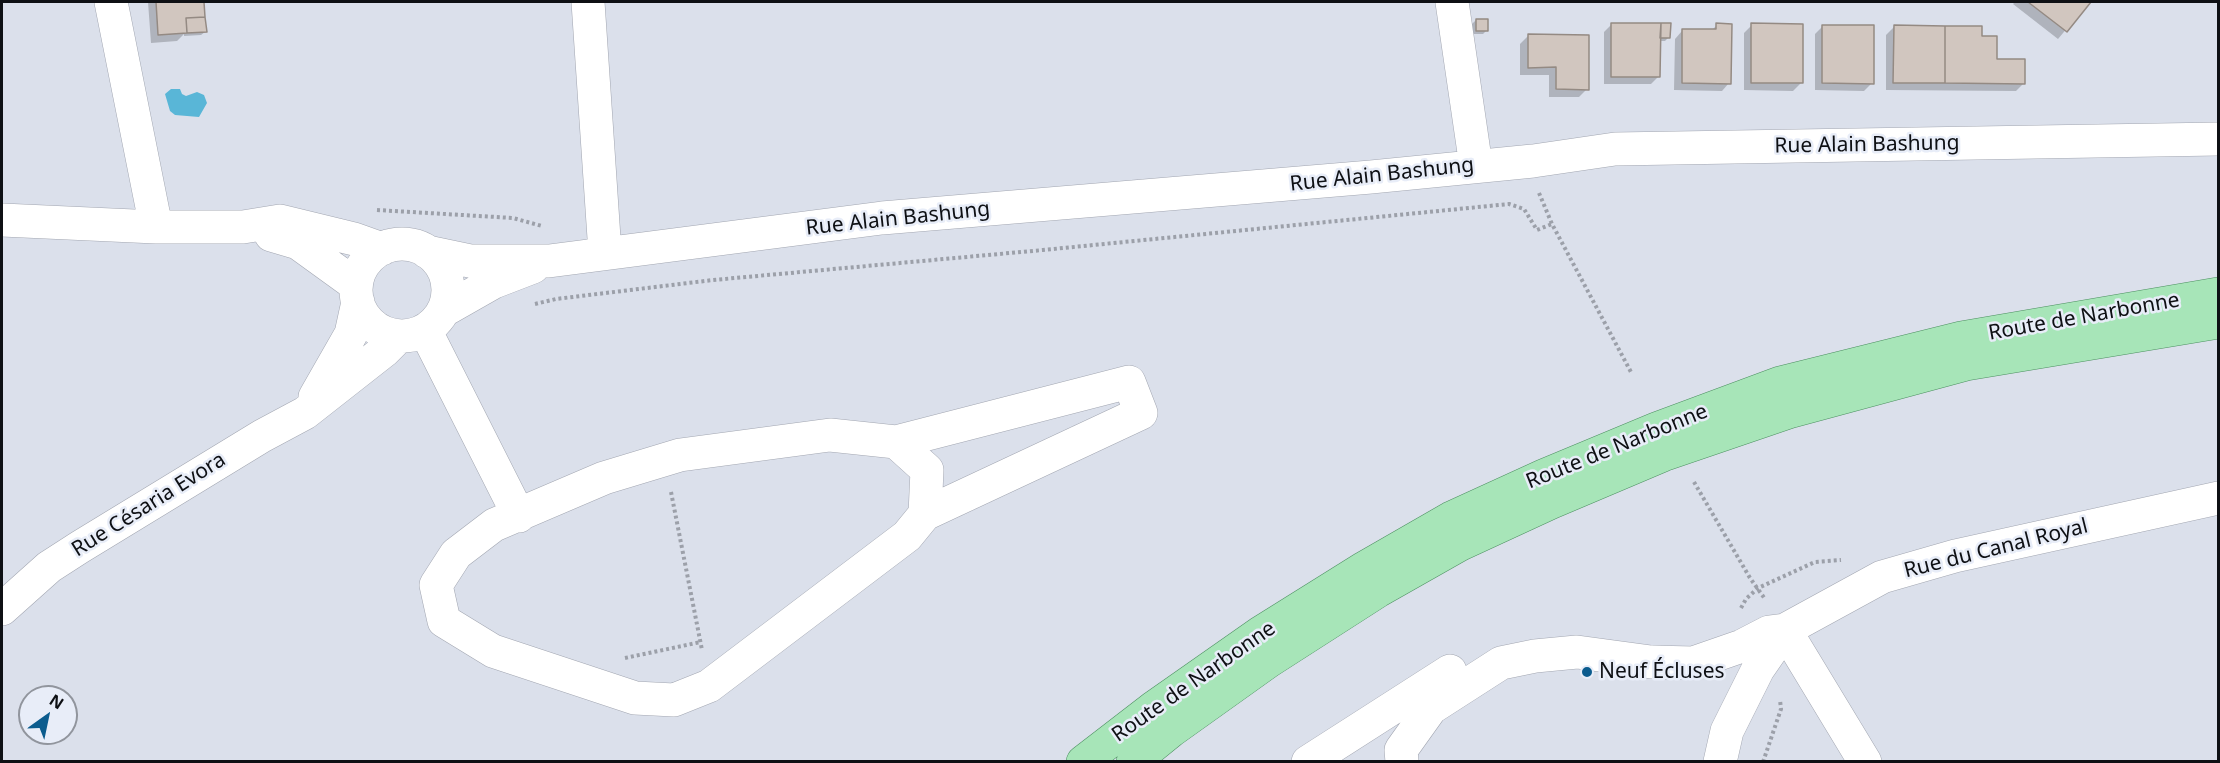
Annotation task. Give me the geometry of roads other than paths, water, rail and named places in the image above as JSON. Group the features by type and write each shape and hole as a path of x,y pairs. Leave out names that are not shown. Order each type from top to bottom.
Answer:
{"main road":[{"name":"Route de Narbonne","path":"1083,762 1153,708 1260,633 1364,568 1451,518 1543,476 1656,429 1780,383 1961,338 2218,294"},
{"name":"Route de Narbonne","path":"1133,762 1171,731 1269,661 1378,591 1471,540 1552,502 1663,455 1792,411 1966,364 2218,322"}],"street":[{"path":"111,2 156,227"},
{"path":"588,2 605,254"},
{"path":"1452,2 1476,166"},
{"name":"Rue Alain Bashung","path":"427,252 470,261 549,261 882,219 1371,177 1615,149 2218,139"},
{"path":"2,220 156,227 243,227 280,221 354,239 382,249"},
{"path":"243,227 298,243 357,293"},
{"path":"397,244 412,245 427,252 444,272 448,285 447,298 422,326 386,333 373,326 363,315 357,293 361,270 369,258 382,249 397,244"},
{"name":"Rue Alain Bashung","path":"422,326 494,282 549,261"},
{"name":"Rue Césaria Evora","path":"305,413 330,374 351,334 357,293"},
{"path":"422,326 519,516"},
{"name":"Rue Césaria Evora","path":"2,609 49,567 242,448 305,413 384,351 422,326"},
{"path":"1129,382 1141,413 925,514 907,536 709,686 674,700 635,698 493,651 444,621 436,585 456,554 494,525 604,478 680,455 830,435 896,442 1129,382"},
{"path":"896,442 927,470 925,514"},
{"name":"Rue du Canal Royal","path":"1785,630 1882,577 1955,556 2218,498"},
{"path":"1308,762 1499,640 1535,635 1577,652 1651,663 1693,663 1742,646 1769,632 1785,630"},
{"path":"1720,762 1727,731 1758,669 1785,630"},
{"path":"1785,630 1865,762"},
{"path":"1402,762 1401,750 1431,708 1501,663 1535,656 1577,652"}],"water":[{"path":"171,89 180,89 186,96 197,92 204,95 207,103 199,117 175,115 170,111 165,94"}],"place":[{"name":"Neuf Écluses","path":"1587,672"}]}
